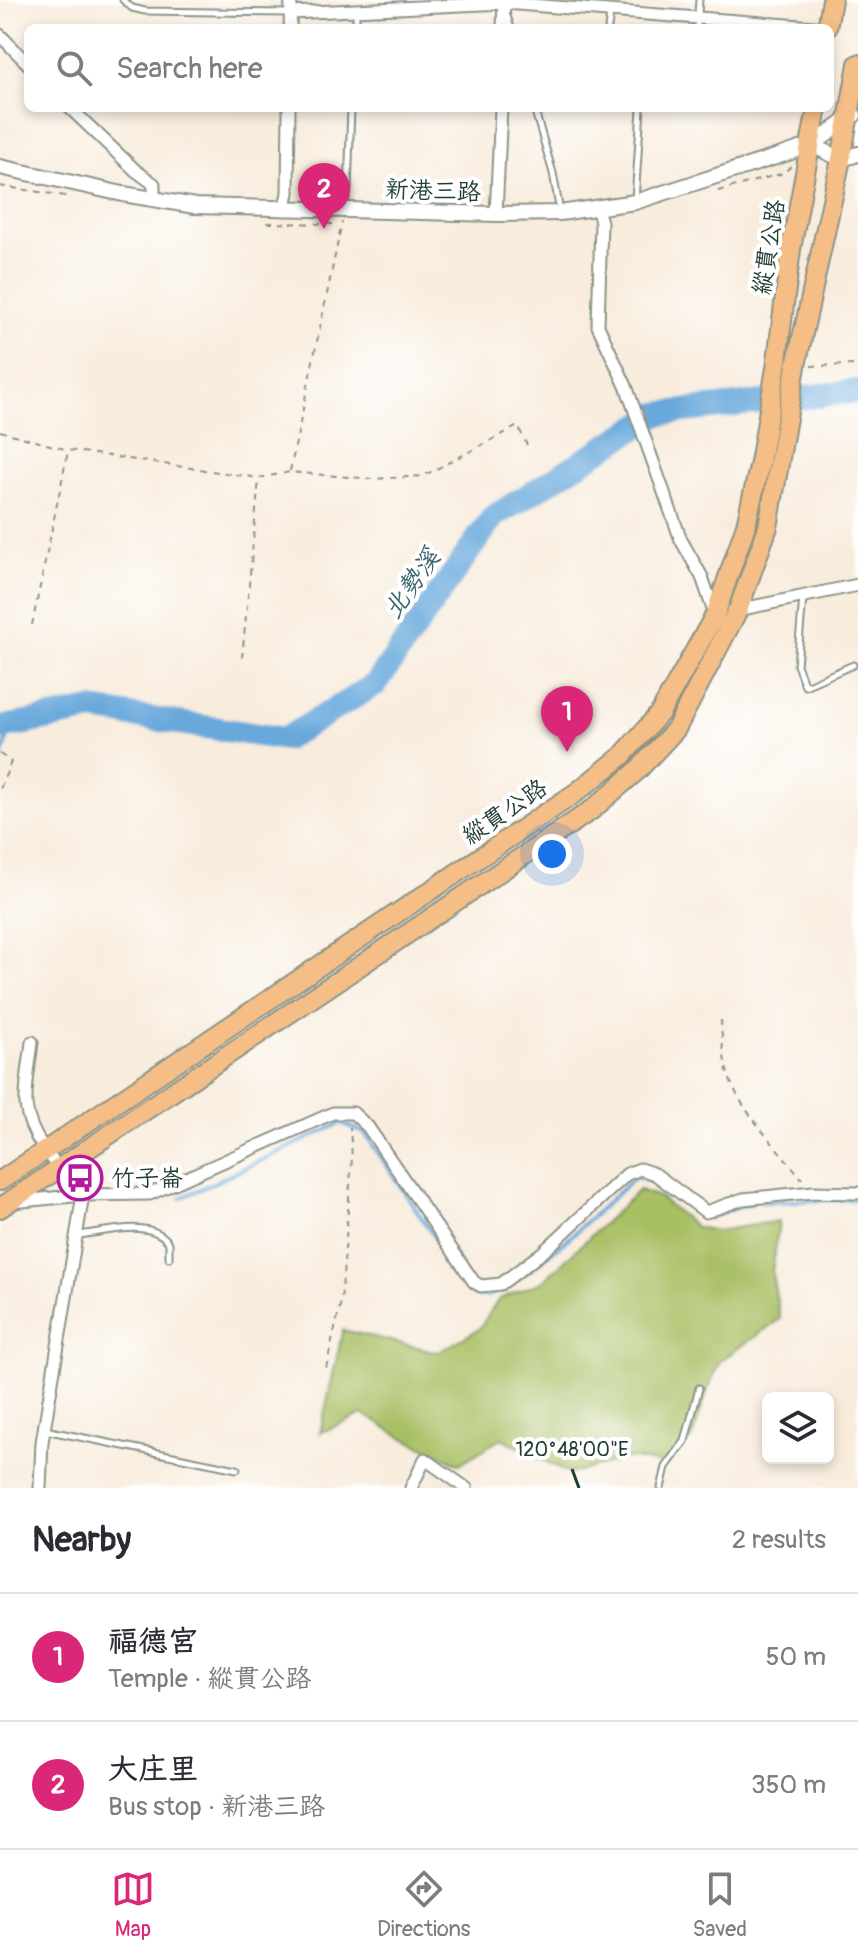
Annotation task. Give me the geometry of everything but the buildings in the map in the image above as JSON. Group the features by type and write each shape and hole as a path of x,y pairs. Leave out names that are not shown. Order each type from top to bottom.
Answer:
{"main road":[{"path":"828,24 832,0"},
{"name":"縱貫公路","path":"3,1204 593,809 637,771 676,729 738,610 768,527 796,366 852,158 858,64"},
{"name":"縱貫公路","path":"0,1181 577,792 622,756 660,713 715,615 746,525 760,463 791,249 816,112"}],"street":[{"path":"291,6 356,11 504,2 723,24"},
{"path":"503,24 504,2"},
{"path":"0,35 24,60"},
{"path":"74,112 154,184 154,198"},
{"path":"284,210 288,193 289,112"},
{"path":"496,214 501,112"},
{"name":"新港三路","path":"0,167 195,206 560,213 635,202 812,145 854,115"},
{"path":"812,145 852,158"},
{"path":"597,208 601,222 598,326 626,386 681,540 702,577 715,615 858,585"},
{"path":"32,1042 26,1103 31,1127 58,1167 83,1195"},
{"path":"3,1204 83,1195 150,1194 333,1113 353,1113 368,1127 474,1282 492,1286 501,1284 543,1252 627,1174 640,1169 655,1174 706,1212 743,1199 813,1192 858,1193"},
{"path":"40,1488 44,1430 83,1195"},
{"path":"411,1488 425,1459 466,1488"}],"lane":[{"path":"123,0 132,8 145,11 291,6"},
{"path":"697,23 699,0"},
{"path":"504,2 510,24"},
{"path":"356,11 356,24"},
{"path":"608,24 610,11"},
{"path":"343,210 348,190 351,112"},
{"path":"535,112 553,173 560,213"},
{"path":"635,202 641,112"},
{"path":"803,597 797,665 805,686 853,665"},
{"path":"76,1236 145,1229 158,1231 169,1243 169,1258"},
{"path":"661,1488 666,1467 685,1441 699,1388"},
{"path":"44,1430 237,1469"}],"path":[{"path":"290,472 343,210"},
{"path":"796,366 858,365"},
{"path":"0,431 68,450 259,478 290,472 374,479 423,476 518,426 527,445"},
{"path":"32,625 68,450"},
{"path":"242,658 259,478"},
{"path":"0,754 11,762 0,789"},
{"path":"721,1020 722,1047 731,1083 746,1108 813,1192"},
{"path":"326,1368 341,1302 352,1158 349,1133"}],"green space":[{"path":"639,1190 659,1197 696,1227 717,1231 779,1221 772,1273 780,1319 720,1361 692,1439 664,1465 630,1458 569,1474 502,1438 459,1464 363,1414 320,1433 343,1330 438,1352 479,1329 499,1299 542,1282"}],"waterway":[{"name":"北勢溪","path":"0,728 92,710 285,739 376,684 493,517 658,414 858,391"},
{"path":"0,728 7,740 0,765"},
{"path":"181,1198 341,1123 365,1133 473,1295 486,1296 504,1290 568,1239 635,1177 651,1180 677,1197"},
{"path":"762,1202 858,1199"},
{"path":"712,1215 753,1203"}],"place":[{"name":"大庄里","path":"324,229"},
{"name":"福德宮","path":"567,752"},
{"name":"竹子崙","path":"80,1178"}]}
